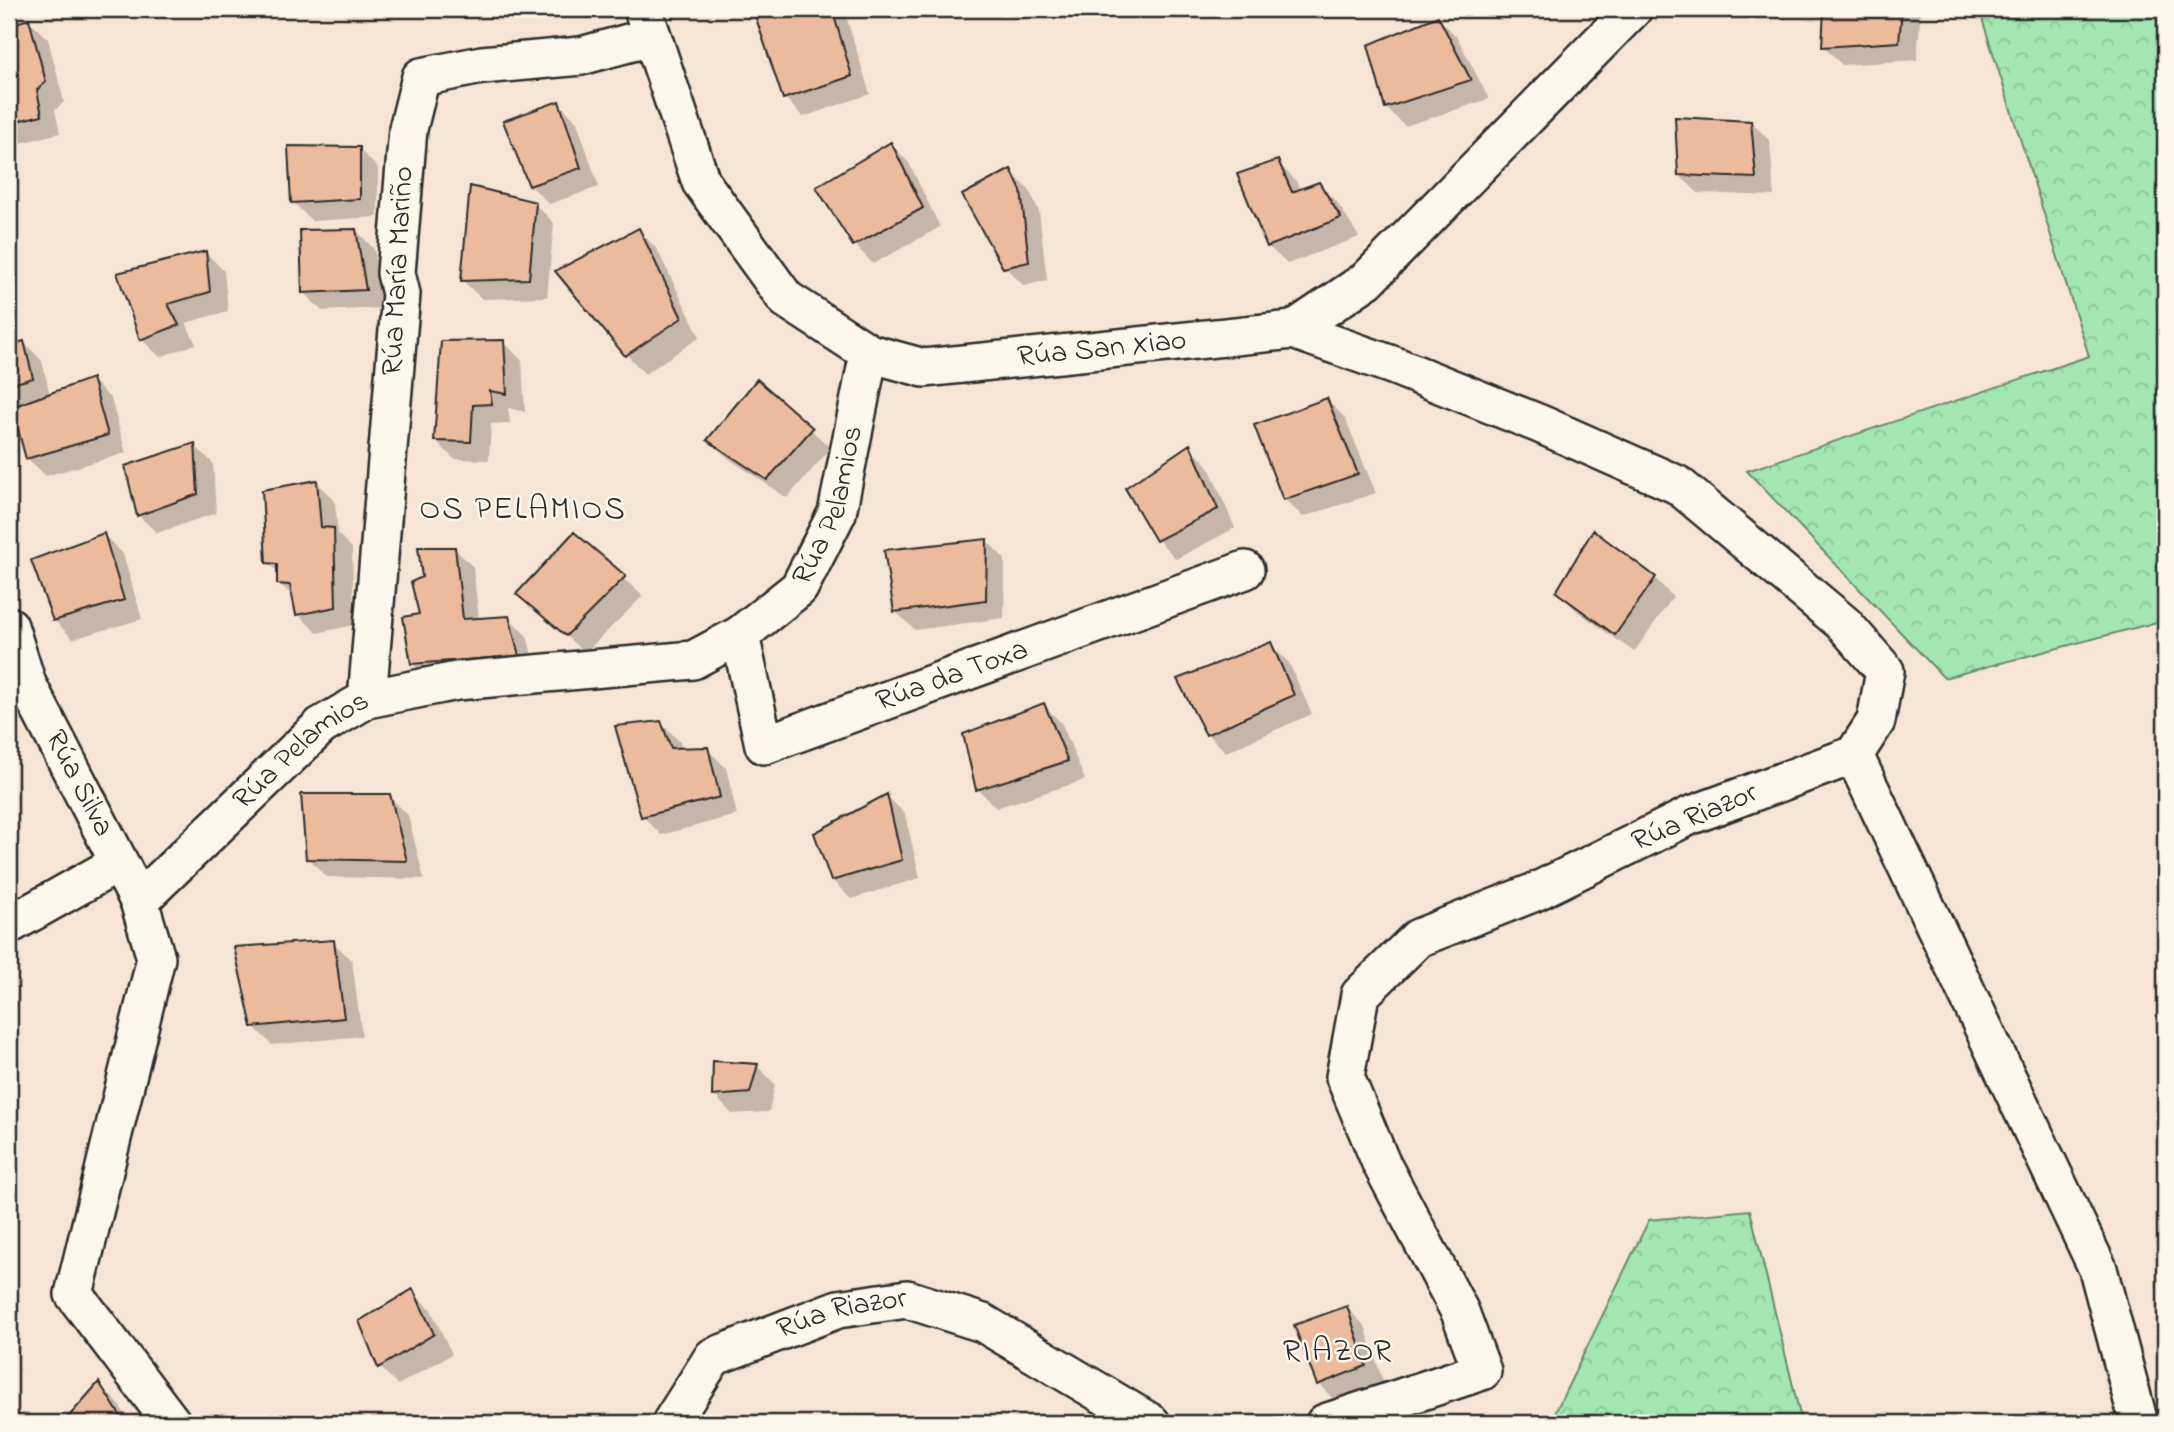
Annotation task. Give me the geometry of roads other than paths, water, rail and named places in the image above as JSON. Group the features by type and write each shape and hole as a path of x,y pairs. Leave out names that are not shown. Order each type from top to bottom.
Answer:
{"street":[{"name":"Rúa San Xiao","path":"647,23 701,182 786,299 869,352 924,368 1293,330 1367,280 1633,9"},
{"name":"Rúa María Mariño","path":"367,699 401,294 396,273 408,129 421,77 482,65 581,56 647,23"},
{"path":"1293,330 1395,366 1540,424 1678,485 1844,624 1885,671 1876,721 1854,755 2098,1269 2139,1423"},
{"name":"Rúa Pelamios","path":"139,901 321,726 367,699 457,681 693,660 740,635 799,588 837,513 869,352"},
{"name":"Rúa da Toxa","path":"740,635 764,744 1245,570"},
{"name":"Rúa Silva","path":"9,626 27,684 139,901"},
{"name":"Rúa Riazor","path":"1325,1423 1482,1371 1460,1312 1381,1163 1345,1077 1360,995 1418,938 1535,892 1689,816 1854,755"},
{"path":"9,925 119,863"},
{"path":"139,901 156,958 74,1294 172,1423"},
{"name":"Rúa Riazor","path":"671,1423 713,1357 838,1309 907,1299 983,1323 1151,1423"}],"district":[{"name":"OS PELAMIOS","path":"523,510"},
{"name":"RIAZOR","path":"1338,1352"}]}
